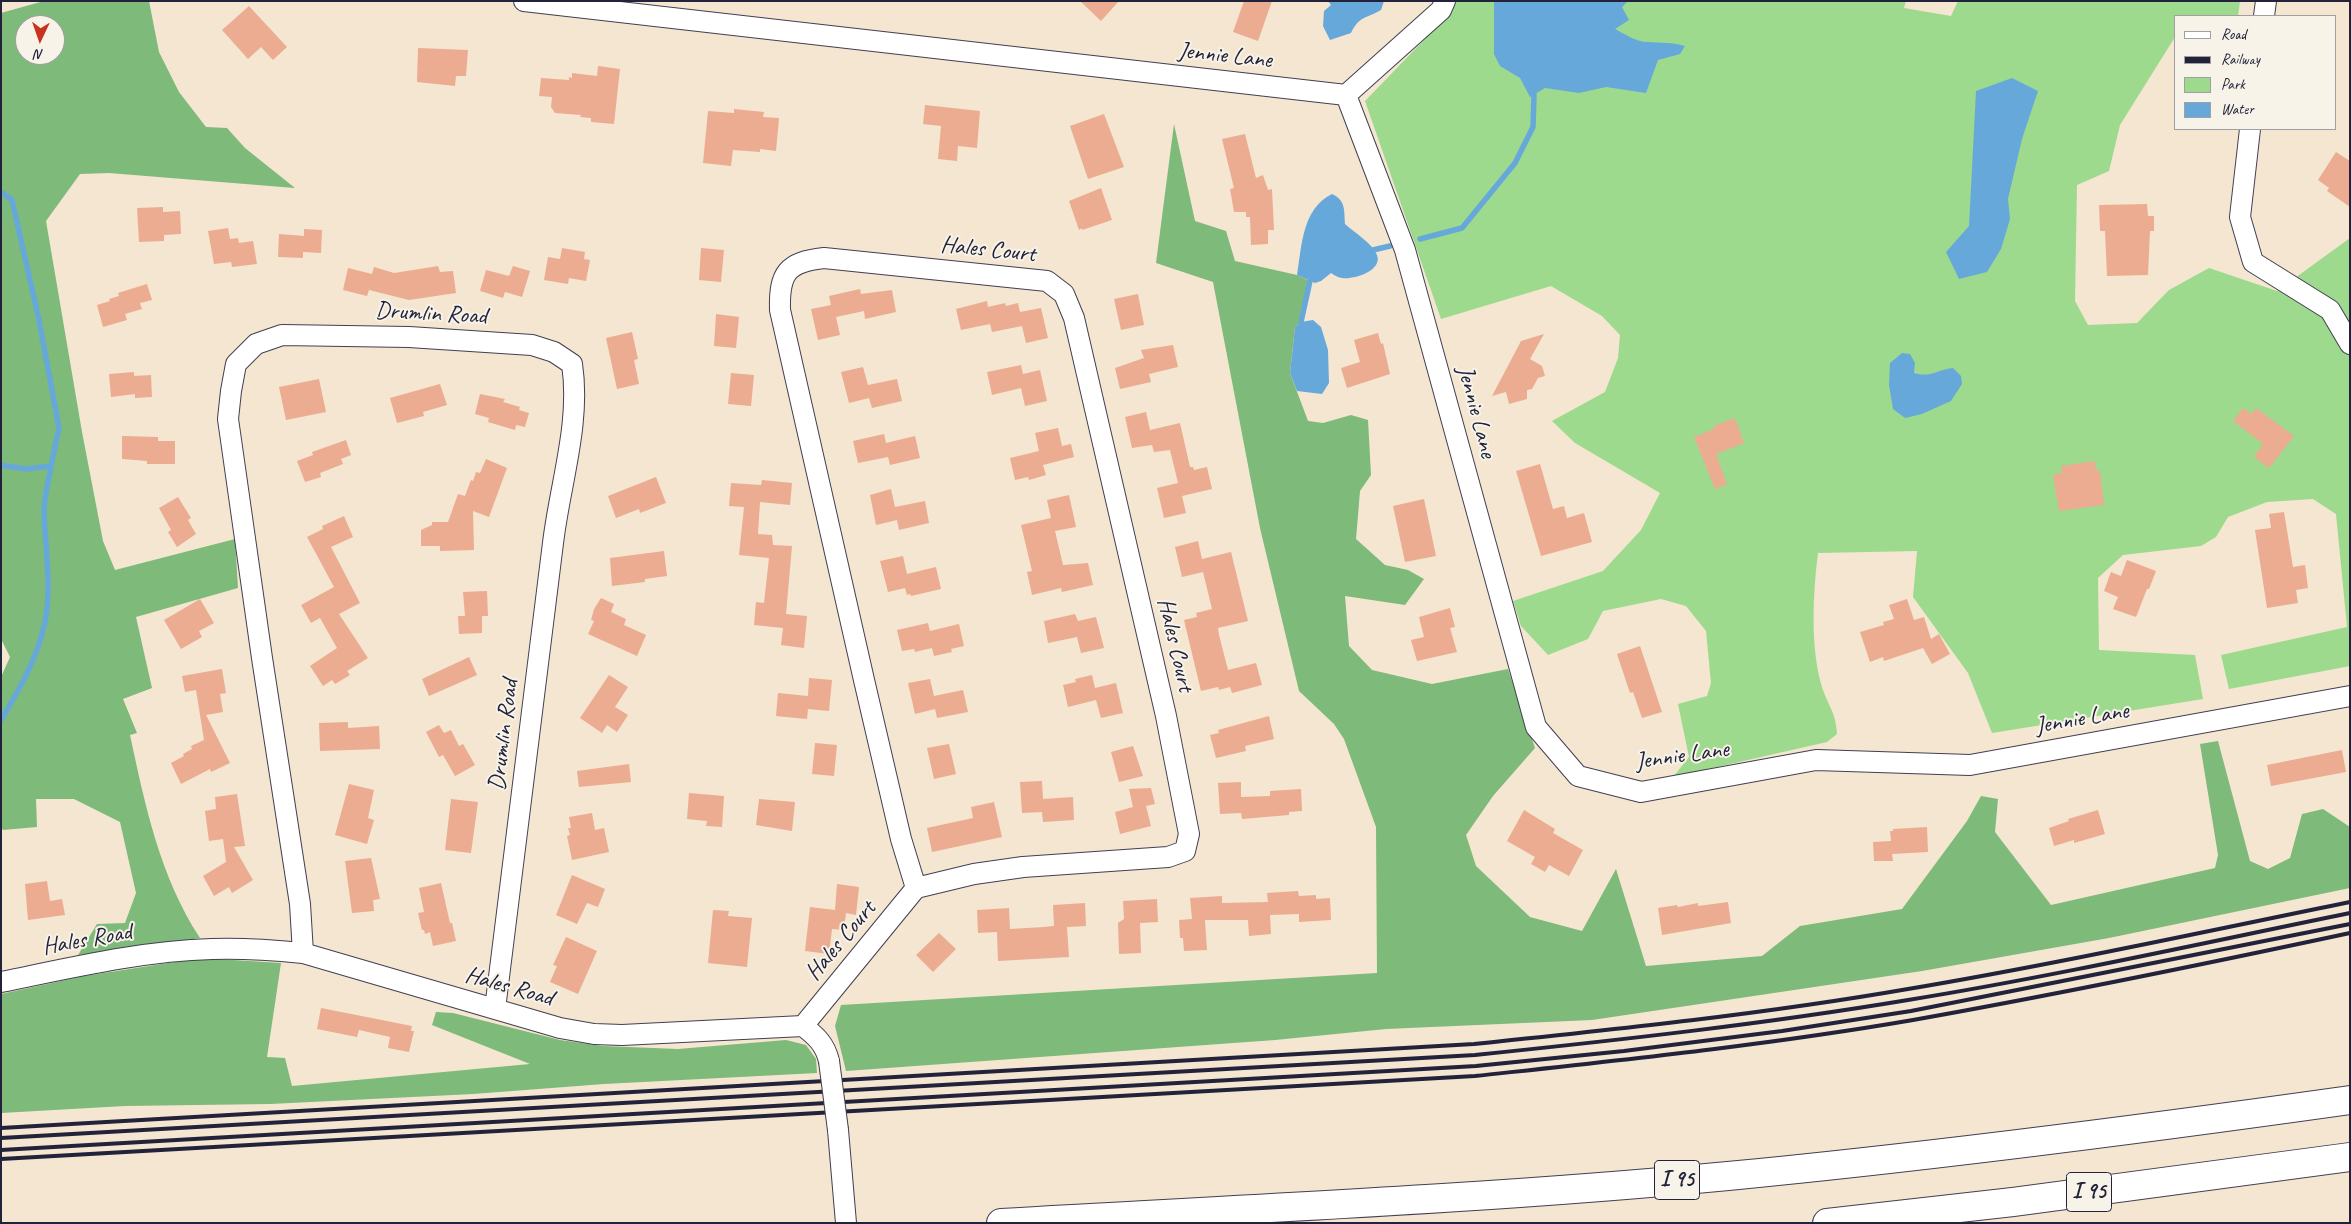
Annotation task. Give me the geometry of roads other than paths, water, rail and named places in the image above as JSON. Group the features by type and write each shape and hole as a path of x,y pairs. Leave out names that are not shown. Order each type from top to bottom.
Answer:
{"highway":[{"name":"I 95","path":"1001,1223 1453,1197 1726,1176 2006,1146 2350,1100"},
{"name":"I 95","path":"1827,1223 2022,1201 2350,1157"}],"street":[{"name":"Jennie Lane","path":"524,1 1346,95 1406,250 1536,727 1578,776 1641,792 1816,760 1970,765 2350,696"},
{"path":"1346,95 1441,10 1445,1"},
{"path":"2264,15 2266,1"},
{"path":"2250,130 2240,217 2253,262 2330,310 2350,344"},
{"name":"Hales Court","path":"803,1026 916,888 974,874 1024,867 1168,857 1185,851 1189,834 1166,716 1074,318 1064,294 1047,281 824,258 804,260 787,271 780,289 780,310 901,839 916,888"},
{"name":"Drumlin Road","path":"303,953 300,904 228,419 236,364 256,344 282,335 409,336 532,345 554,352 572,364 576,387 575,410 554,536 495,1009"},
{"name":"Hales Road","path":"1,982 155,954 211,949 260,949 303,953 560,1028 594,1034 622,1035 803,1026"},
{"path":"803,1026 818,1037 830,1061 844,1186 846,1223"}],"water":[{"path":"1328,1 1384,1 1381,10 1360,20 1351,33 1330,40 1323,26 1324,11 1331,5"},
{"path":"1494,1 1628,1 1622,7 1629,20 1615,29 1639,41 1685,46 1680,54 1658,60 1646,93 1606,87 1579,93 1545,88 1530,97 1520,78 1500,66 1494,54"},
{"path":"2012,78 2038,91 2022,139 2008,199 2010,219 2001,249 1987,272 1959,279 1946,252 1969,226 1976,91"},
{"path":"1332,194 1337,196 1342,203 1345,224 1371,246 1377,255 1378,261 1371,270 1359,276 1342,278 1331,273 1315,283 1297,275 1302,240 1309,218 1322,201"},
{"path":"1313,320 1321,327 1328,350 1329,383 1322,394 1297,391 1290,373 1295,327 1301,322"},
{"path":"1902,353 1910,354 1915,363 1914,373 1925,375 1953,368 1961,376 1962,384 1951,401 1922,414 1905,418 1893,409 1889,385 1890,363"}],"waterway":[{"path":"1420,239 1462,228 1515,163 1533,127 1534,95"},
{"path":"1,192 12,200 39,320 59,428 51,466 26,469 1,465"},
{"path":"1373,250 1390,246"},
{"path":"1301,322 1310,281"},
{"path":"1,720 33,660 45,622 48,581 44,511 51,466"}],"railway":[{"path":"1,1128 1474,1044 1691,1020 1854,998 2074,958 2350,902"},
{"path":"1,1138 1475,1055 1692,1031 1908,1000 2074,970 2350,913"},
{"path":"1,1150 1476,1066 1624,1051 1782,1031 1911,1011 2350,924"},
{"path":"1,1159 1475,1076 1695,1051 1859,1029 2077,989 2350,933"}]}
